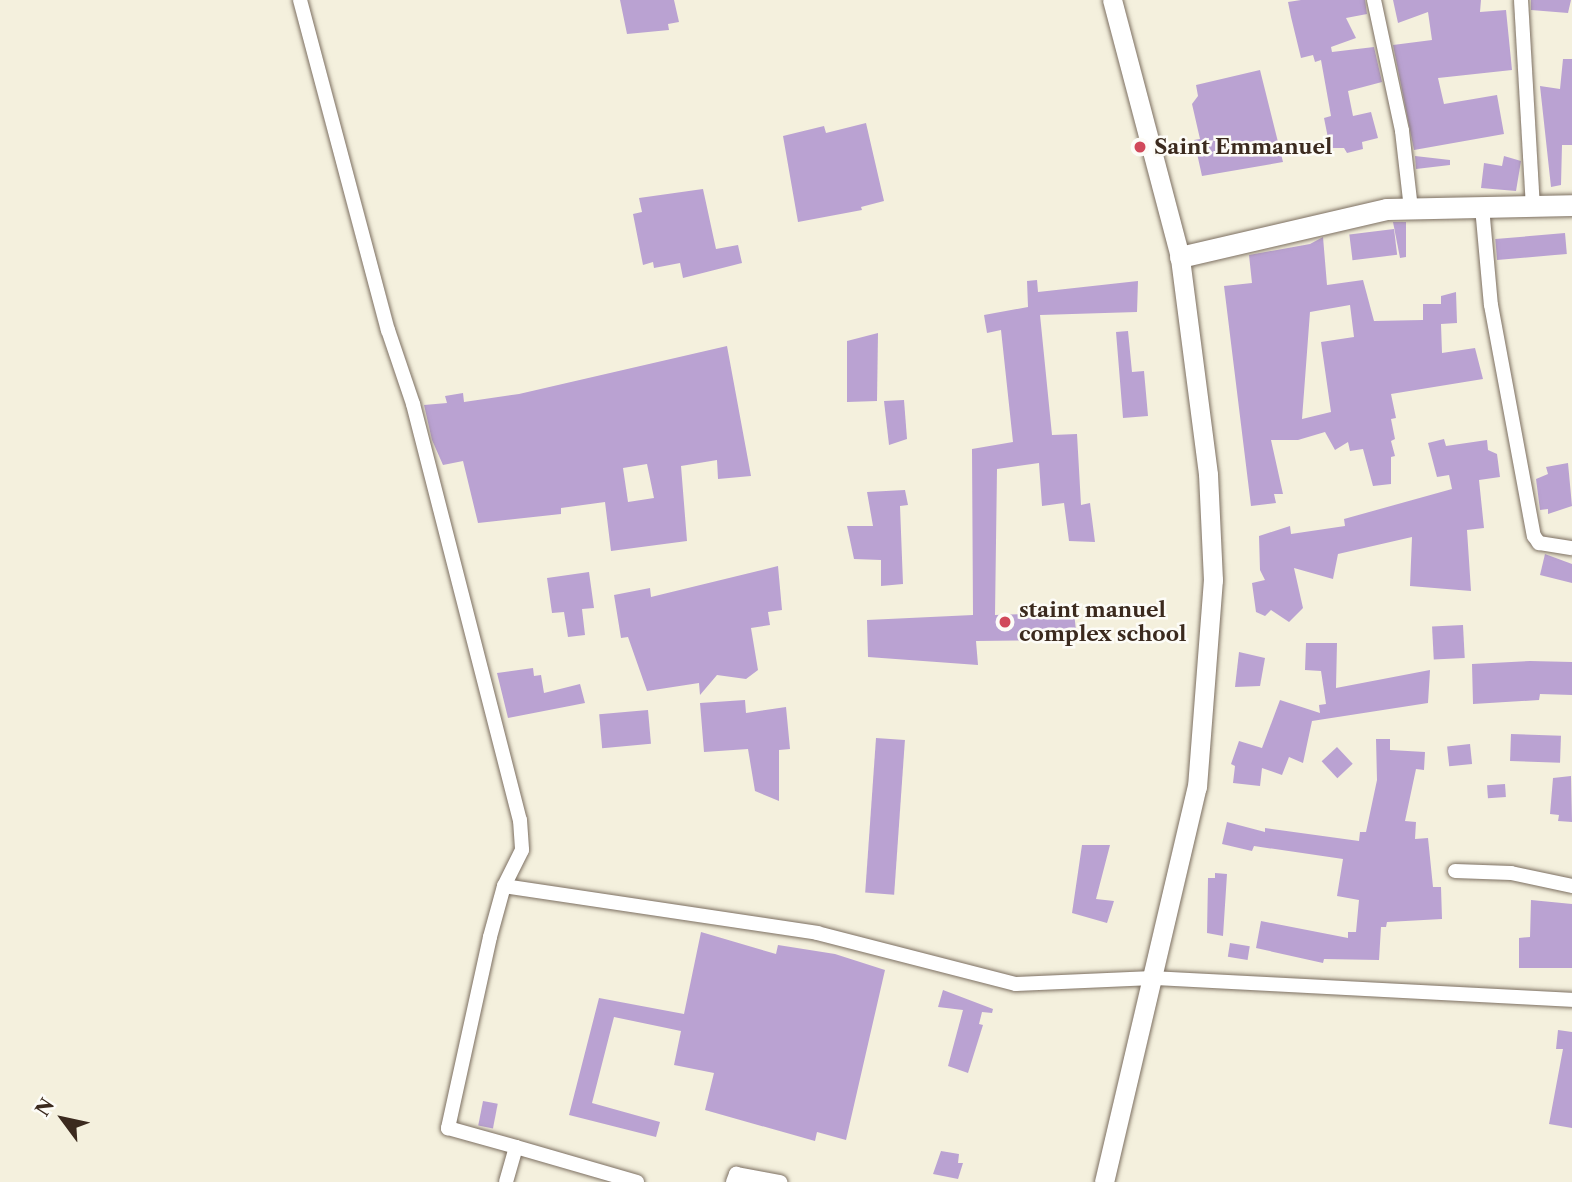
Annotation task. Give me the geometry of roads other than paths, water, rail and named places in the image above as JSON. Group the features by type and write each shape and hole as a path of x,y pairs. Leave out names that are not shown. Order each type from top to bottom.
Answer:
{"main road":[{"path":"1180,257 1350,214 1411,209 1572,205"}],"street":[{"path":"300,0 423,443 520,820 522,850 504,886 448,1128 637,1182"},
{"path":"1104,1182 1197,787 1213,580 1208,474 1180,257 1112,0"},
{"path":"1374,0 1402,131 1411,209"},
{"path":"1521,0 1533,206"},
{"path":"1482,207 1491,305 1534,536 1539,543 1572,548"},
{"path":"1455,871 1511,873 1572,886"},
{"path":"504,886 817,933 1016,984 1153,978 1572,1000"},
{"path":"506,1182 516,1147"},
{"path":"733,1182 736,1174 780,1182"}],"place":[{"name":"Saint Emmanuel","path":"1140,147"},
{"name":"staint manuel complex school","path":"1005,622"}]}
